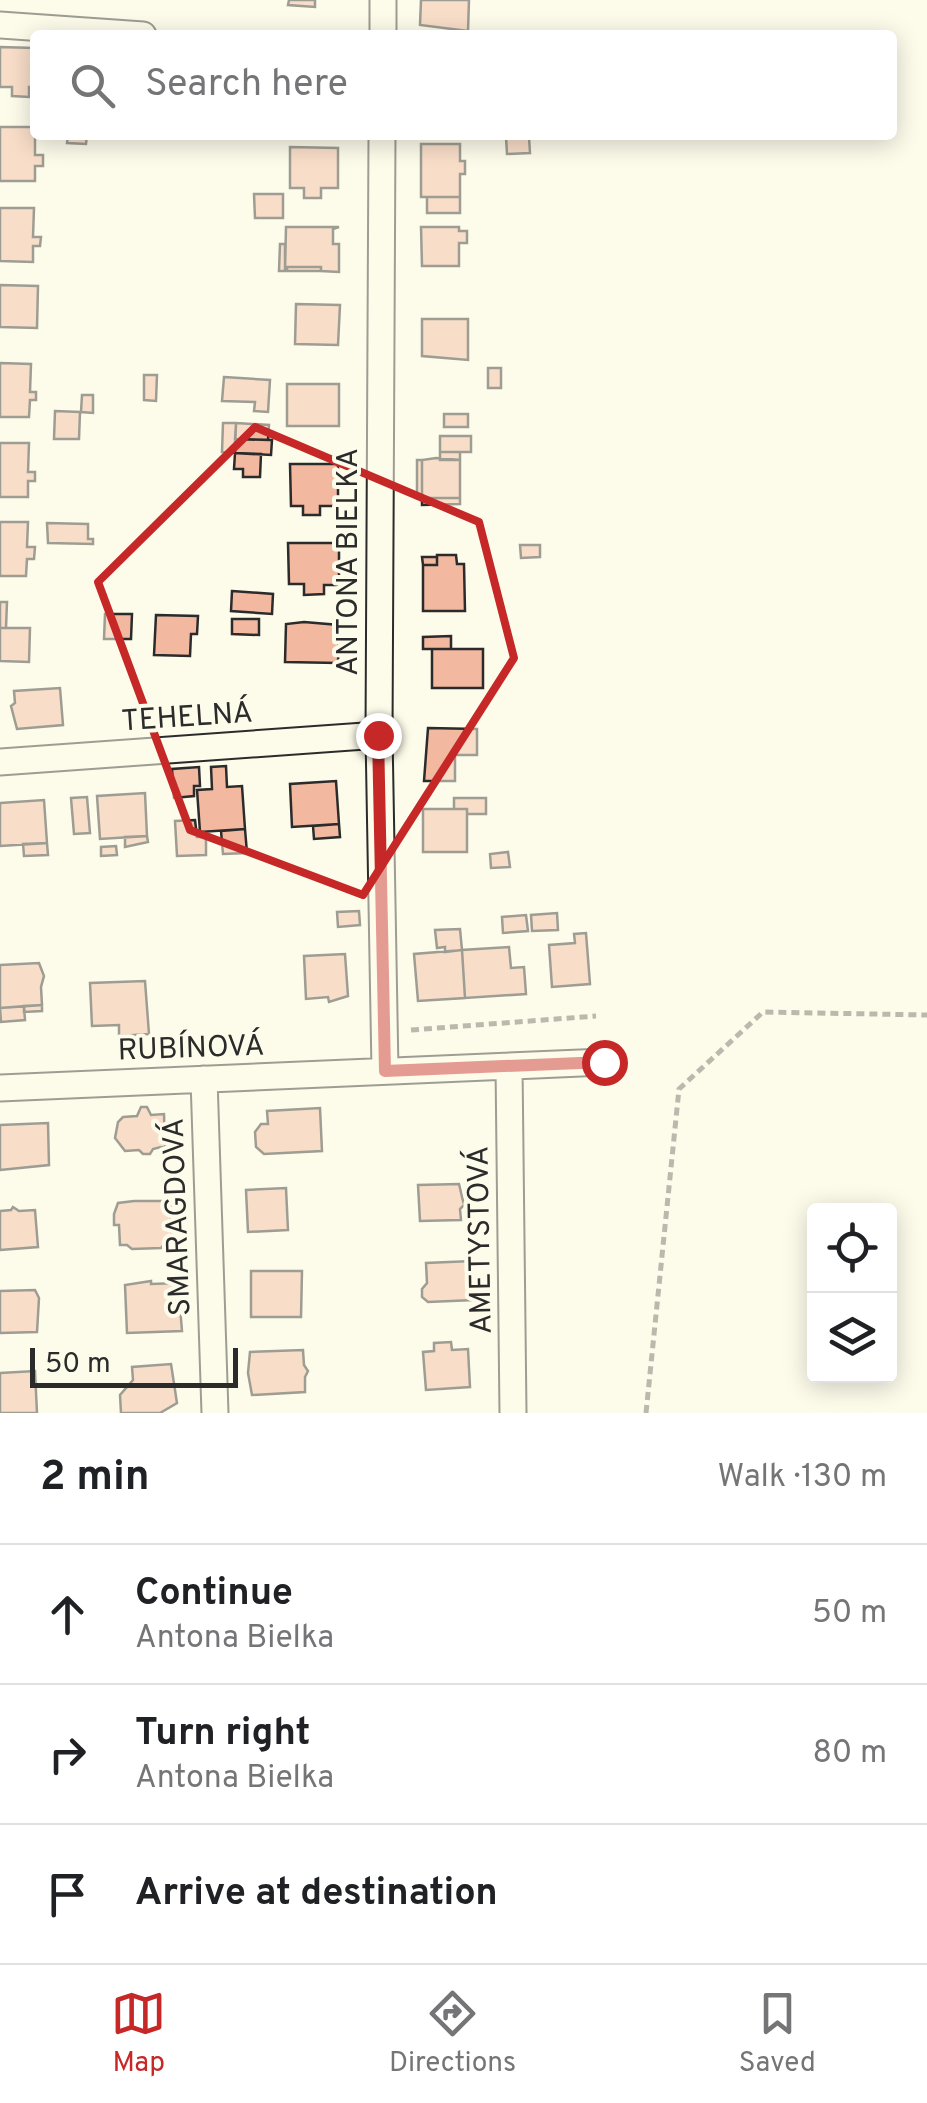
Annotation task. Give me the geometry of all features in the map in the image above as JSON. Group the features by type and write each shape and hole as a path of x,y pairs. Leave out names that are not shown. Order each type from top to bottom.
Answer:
{"street":[{"path":"382,0 382,30"},
{"path":"0,25 72,30"},
{"name":"ANTONA BIELKA","path":"382,140 378,735 385,1071"},
{"name":"TEHELNÁ","path":"0,762 378,735"},
{"path":"385,1071 604,1062"},
{"name":"AMETYSTOVÁ","path":"509,1066 513,1413"},
{"name":"RUBÍNOVÁ","path":"0,1088 385,1071"},
{"name":"SMARAGDOVÁ","path":"204,1079 215,1413"}],"path":[{"path":"646,1413 679,1089 762,1012 927,1016"},
{"path":"401,1030 596,1016"}],"highlighted area":[{"path":"255,427 479,522 514,658 363,895 190,830 98,582"}],"building":[{"path":"289,0 315,0 315,7 288,5"},
{"path":"421,0 469,0 468,30 420,25"},
{"path":"0,47 30,48 29,97 12,96 12,87 0,87"},
{"path":"0,127 30,127 35,155 43,155 43,166 35,166 35,181 0,181"},
{"path":"67,140 86,140 86,144 67,143"},
{"path":"506,140 529,140 530,153 507,154"},
{"path":"421,144 460,144 465,174 460,174 460,197 421,197"},
{"path":"290,147 338,148 338,188 321,188 321,198 304,198 304,188 290,188"},
{"path":"254,194 283,194 283,218 255,218"},
{"path":"427,197 460,197 460,213 427,213"},
{"path":"0,208 34,208 33,237 41,237 40,246 33,246 33,262 0,261"},
{"path":"286,227 339,227 333,229 333,244 339,244 339,272 321,271 321,267 287,267 285,271"},
{"path":"421,227 459,227 459,231 467,231 467,243 459,243 459,266 422,266"},
{"path":"280,244 285,244 285,271 279,271"},
{"path":"287,267 321,267 321,271 287,271"},
{"path":"0,285 38,286 37,328 0,327"},
{"path":"296,304 340,305 338,345 295,344"},
{"path":"422,319 468,319 468,360 422,356"},
{"path":"0,363 31,364 30,392 36,392 36,400 30,400 29,417 0,417"},
{"path":"488,368 501,368 501,388 488,388"},
{"path":"144,375 157,375 156,401 144,400"},
{"path":"224,377 270,380 268,412 254,411 255,402 222,401"},
{"path":"287,384 339,384 339,426 287,426"},
{"path":"82,395 93,395 93,413 81,412"},
{"path":"55,411 80,412 79,439 54,439"},
{"path":"444,414 468,414 468,427 444,427"},
{"path":"223,423 236,423 235,453 222,452"},
{"path":"236,423 269,425 268,440 235,439"},
{"path":"440,436 471,436 471,452 440,452"},
{"path":"235,439 272,440 271,455 235,453"},
{"path":"0,443 29,443 28,472 35,472 35,481 28,481 28,497 0,497"},
{"path":"440,452 460,452 460,460 440,460"},
{"path":"235,453 261,454 260,477 243,477 243,469 234,469"},
{"path":"417,460 422,460 422,498 417,498"},
{"path":"422,460 460,460 460,498 422,498"},
{"path":"290,464 338,464 338,506 320,506 320,515 303,515 303,506 291,506"},
{"path":"422,498 460,498 460,504 422,505"},
{"path":"0,522 28,522 27,547 35,547 34,559 27,559 26,576 0,576"},
{"path":"47,523 88,524 88,539 93,539 93,544 48,543"},
{"path":"288,543 339,543 339,585 324,585 324,594 304,595 304,584 289,584"},
{"path":"520,545 540,545 540,557 521,558"},
{"path":"437,555 456,555 457,564 464,564 465,611 423,611 423,565 437,565"},
{"path":"422,557 437,557 437,565 423,565"},
{"path":"232,591 273,594 272,614 231,611"},
{"path":"0,602 7,602 6,628 0,628"},
{"path":"105,614 132,614 131,639 104,639"},
{"path":"156,615 198,616 197,634 191,634 190,656 154,655"},
{"path":"232,619 259,619 259,635 232,634"},
{"path":"286,624 339,625 338,663 285,662"},
{"path":"0,628 30,628 29,662 0,661"},
{"path":"451,636 451,649 423,649 423,637"},
{"path":"432,649 483,649 483,688 432,688"},
{"path":"60,688 63,725 17,729 11,706 15,703 14,691"},
{"path":"428,728 477,729 477,755 455,755 455,781 424,781"},
{"path":"226,766 227,787 242,786 245,829 200,832 197,790 212,789 211,767"},
{"path":"199,767 200,786 194,786 194,796 174,798 172,769"},
{"path":"336,781 339,824 292,827 290,784"},
{"path":"145,793 147,836 100,839 97,796"},
{"path":"87,797 90,833 74,834 71,798"},
{"path":"454,798 486,798 486,814 454,809"},
{"path":"44,800 47,843 0,846 0,803"},
{"path":"423,809 467,809 467,852 423,852"},
{"path":"195,820 197,837 206,837 206,855 177,856 175,821"},
{"path":"339,824 340,837 314,839 313,826"},
{"path":"245,829 247,853 223,854 221,831"},
{"path":"147,836 148,842 125,847 125,837"},
{"path":"47,843 48,855 24,856 23,844"},
{"path":"116,846 117,855 101,856 101,847"},
{"path":"508,852 510,867 491,868 490,854"},
{"path":"359,911 360,925 338,927 337,912"},
{"path":"557,913 558,930 532,931 531,915"},
{"path":"526,915 528,931 503,933 502,917"},
{"path":"460,929 462,950 445,952 445,947 437,948 435,930"},
{"path":"586,933 590,984 552,987 549,945 575,943 574,934"},
{"path":"509,947 511,968 524,967 526,994 465,998 462,950"},
{"path":"462,950 465,998 418,1001 414,954"},
{"path":"345,954 348,996 329,1002 328,997 306,999 304,956"},
{"path":"39,963 44,976 42,1005 0,1008 0,965"},
{"path":"145,981 149,1034 119,1036 119,1025 92,1026 90,983"},
{"path":"42,1005 42,1011 24,1012 24,1006"},
{"path":"24,1006 25,1020 1,1022 0,1008"},
{"path":"141,1107 147,1107 151,1115 164,1114 165,1146 150,1154 125,1151 115,1138 118,1122 123,1117 137,1116"},
{"path":"320,1108 322,1151 264,1154 256,1147 255,1132 261,1124 268,1124 267,1111"},
{"path":"48,1123 49,1165 0,1170 0,1125"},
{"path":"459,1184 464,1205 460,1209 461,1220 420,1221 418,1185"},
{"path":"286,1188 288,1230 248,1232 246,1190"},
{"path":"170,1201 172,1243 161,1248 132,1249 120,1245 114,1214 118,1203"},
{"path":"13,1207 19,1211 35,1210 38,1247 0,1250 0,1211"},
{"path":"472,1261 474,1300 428,1302 422,1297 427,1283 426,1263"},
{"path":"251,1271 302,1271 301,1317 251,1317"},
{"path":"151,1281 178,1283 182,1331 127,1333 125,1285"},
{"path":"35,1290 39,1298 37,1332 0,1333 0,1291"},
{"path":"451,1342 452,1350 468,1349 470,1387 426,1390 423,1352 434,1351 434,1343"},
{"path":"303,1350 308,1371 305,1392 252,1395 250,1352"},
{"path":"171,1364 177,1403 160,1413 121,1413 120,1395 133,1380 132,1367"},
{"path":"35,1371 37,1413 0,1413 0,1373"}],"route":[{"path":"378,735 385,1071 604,1062"}]}
